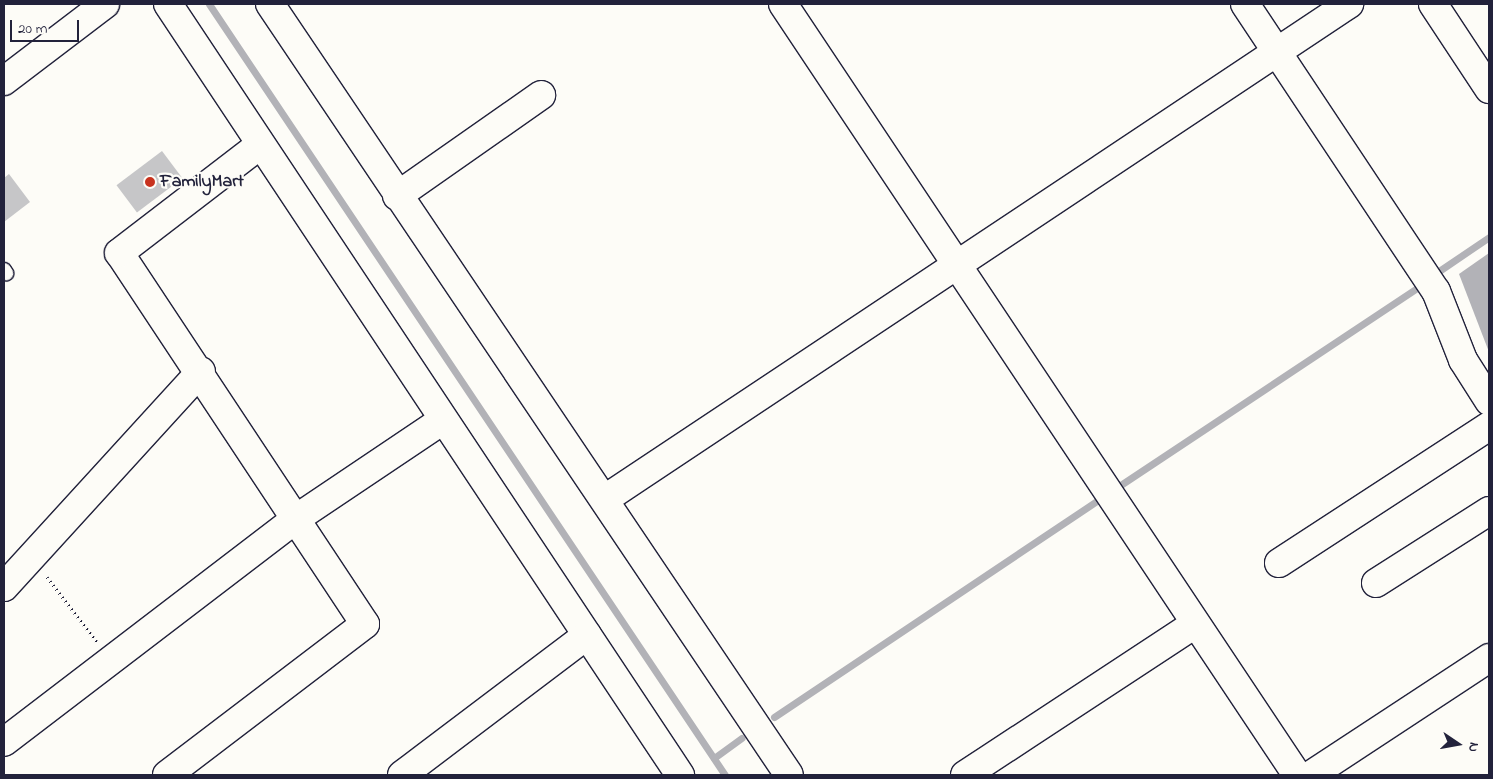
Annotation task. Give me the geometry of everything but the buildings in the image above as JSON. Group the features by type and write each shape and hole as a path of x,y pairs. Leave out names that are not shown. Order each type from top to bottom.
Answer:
{"street":[{"path":"4,81 105,4"},
{"path":"168,4 680,775"},
{"path":"270,4 397,196 604,499 789,775"},
{"path":"783,4 1297,775"},
{"path":"1245,4 1436,291 1463,360 1489,401"},
{"path":"604,499 957,267 1349,4"},
{"path":"1433,4 1489,89"},
{"path":"397,196 541,95"},
{"path":"172,774 365,624 201,371 119,253 260,145"},
{"path":"4,587 201,371"},
{"path":"4,742 297,518 443,420"},
{"path":"1279,563 1489,426"},
{"path":"1376,583 1489,511"},
{"path":"965,775 1195,624"},
{"path":"402,775 587,635"},
{"path":"1312,775 1489,658"}],"path":[{"path":"32,558 111,660"}],"shaded area":[{"path":"1489,253 1489,352 1459,274"}],"waterway":[{"path":"209,4 725,775"},
{"path":"1439,271 1489,237"},
{"path":"1113,490 1419,287"},
{"path":"774,717 1104,496"},
{"path":"714,758 742,738"}],"place":[{"name":"FamilyMart","path":"150,182"}]}
